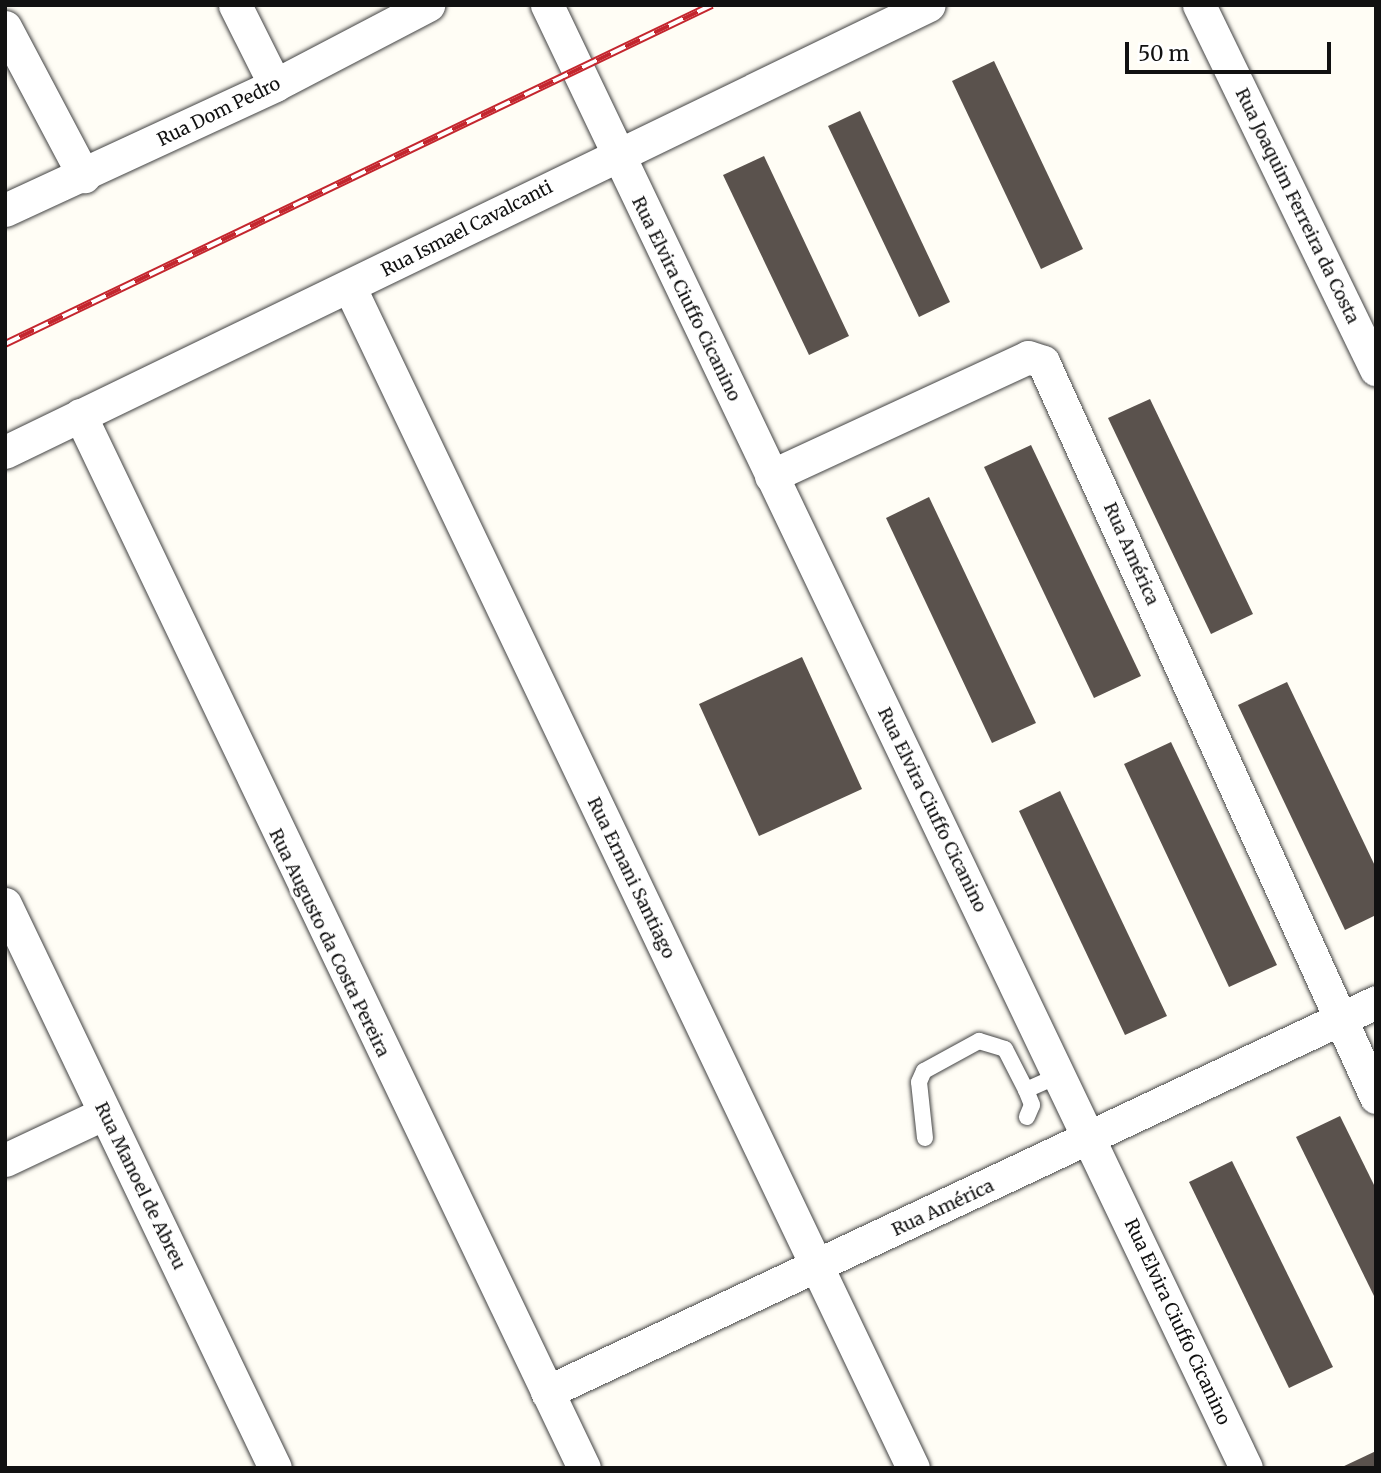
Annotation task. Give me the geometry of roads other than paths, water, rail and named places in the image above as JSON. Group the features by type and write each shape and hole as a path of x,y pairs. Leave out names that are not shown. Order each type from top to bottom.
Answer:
{"street":[{"path":"235,5 275,86"},
{"name":"Rua Dom Pedro","path":"5,210 275,86 428,5"},
{"name":"Rua Elvira Ciuffo Cicanino","path":"547,5 615,154 1247,1468"},
{"name":"Rua Ismael Cavalcanti","path":"5,452 350,288 615,154 929,5"},
{"name":"Rua Joaquim Ferreira da Costa","path":"1199,5 1368,333 1376,369"},
{"path":"5,27 84,176"},
{"name":"Rua Ernani Santiago","path":"350,288 913,1468"},
{"name":"Rua América","path":"771,476 1028,357 1043,362 1338,1021 1376,1097"},
{"name":"Rua Augusto da Costa Pereira","path":"80,415 584,1468"},
{"name":"Rua Manoel de Abreu","path":"5,904 275,1468"},
{"name":"Rua América","path":"547,1392 817,1268 1376,1003"},
{"path":"5,1160 105,1113"}],"lane":[{"path":"925,1138 919,1082 924,1071 979,1041 1005,1049 1032,1105 1027,1117"},
{"path":"1026,1090 1060,1075"}],"railway":[{"path":"5,344 712,5"}]}
